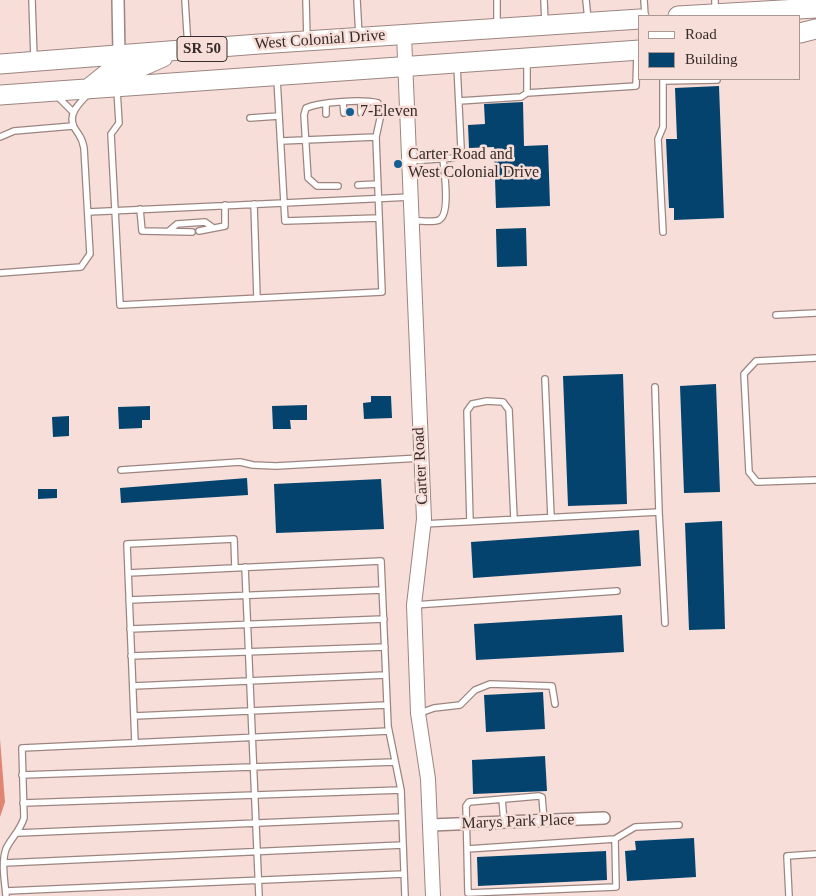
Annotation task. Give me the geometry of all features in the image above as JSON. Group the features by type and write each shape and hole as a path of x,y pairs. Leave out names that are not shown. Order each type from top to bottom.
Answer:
{"highway":[{"path":"682,15 715,7 816,8"},
{"name":"West Colonial Drive","path":"0,64 404,34 638,19"},
{"path":"801,33 816,29"},
{"path":"801,42 816,41"},
{"path":"116,87 129,72 142,65 188,50"},
{"name":"West Colonial Drive","path":"0,94 638,50"},
{"path":"91,88 113,69 119,55"}],"street":[{"path":"118,0 119,55"},
{"name":"Carter Road","path":"404,34 423,524 414,605 418,713 428,779 433,896"},
{"name":"Marys Park Place","path":"431,825 604,818"}],"lane":[{"path":"32,0 34,61"},
{"path":"185,0 188,50"},
{"path":"306,0 307,41"},
{"path":"357,0 358,38"},
{"path":"497,0 497,28"},
{"path":"544,0 545,25"},
{"path":"586,0 588,22"},
{"path":"644,0 644,15"},
{"path":"459,101 513,98 527,93 636,86 638,50"},
{"path":"526,57 527,93"},
{"path":"409,162 443,159 459,155 461,148 457,62"},
{"path":"276,75 284,221 379,218"},
{"path":"663,232 658,140 663,127 663,80 717,80"},
{"path":"116,87 119,123 111,134 120,305 382,292 376,137 380,124 380,108 378,103 326,104 306,108 304,115 304,140 308,178 317,186 338,186"},
{"path":"0,273 81,267 90,254 84,148 82,136 73,126 73,112 91,88"},
{"path":"52,91 73,112"},
{"path":"361,102 361,113"},
{"path":"343,103 344,113"},
{"path":"326,104 326,114"},
{"path":"250,118 279,116"},
{"path":"0,137 14,131 73,126"},
{"path":"362,129 362,137"},
{"path":"327,130 328,139"},
{"path":"344,130 345,138"},
{"path":"281,141 376,137"},
{"path":"412,220 438,220 443,217 446,210 446,198 443,159"},
{"path":"358,185 378,184"},
{"path":"88,212 410,197"},
{"path":"254,204 257,298"},
{"path":"140,210 142,231 206,231 212,227 225,226 225,206"},
{"path":"170,230 176,224 205,222 212,227"},
{"path":"776,314 816,313"},
{"path":"816,358 756,361 744,374 749,472 757,482 816,480"},
{"path":"545,379 551,517"},
{"path":"655,386 665,623"},
{"path":"470,522 467,411 472,404 487,401 503,402 508,410 514,519"},
{"path":"121,470 240,462 253,465 276,466 421,458"},
{"path":"423,524 659,512"},
{"path":"134,743 127,544 234,539 235,568"},
{"path":"128,573 381,561 387,705 389,731 401,790 405,896"},
{"path":"245,567 259,896"},
{"path":"129,600 382,590"},
{"path":"414,605 617,591"},
{"path":"130,629 384,619"},
{"path":"131,656 385,646"},
{"path":"132,686 386,675"},
{"path":"418,713 434,708 460,705 475,690 490,684 552,686 555,704"},
{"path":"134,716 387,705"},
{"path":"389,731 22,748 24,818 18,833 6,848 4,863 6,893 404,874"},
{"path":"22,775 395,762"},
{"path":"23,803 401,790"},
{"path":"544,821 542,797 539,796 469,802 466,806 468,894 616,887 615,839"},
{"path":"502,799 504,822"},
{"path":"18,833 402,817"},
{"path":"467,849 615,839 635,827 679,825"},
{"path":"4,863 403,845"},
{"path":"789,896 787,856 816,854"}],"shaded area":[{"path":"0,739 5,802 0,817"}],"building":[{"path":"719,86 724,218 674,220 674,208 669,208 666,139 677,139 675,88"},
{"path":"523,102 524,146 548,145 550,206 496,208 494,147 469,148 468,125 485,124 484,104"},
{"path":"526,228 527,266 497,267 496,229"},
{"path":"623,374 627,504 568,506 563,376"},
{"path":"716,384 720,492 684,493 680,386"},
{"path":"371,396 391,396 392,418 364,419 363,403 371,402"},
{"path":"307,405 307,420 290,420 291,429 273,429 272,406"},
{"path":"150,406 150,420 142,420 142,428 119,429 118,407"},
{"path":"69,416 69,436 53,437 52,417"},
{"path":"247,478 248,495 121,503 120,488"},
{"path":"381,479 384,529 276,533 274,484"},
{"path":"38,489 57,489 57,498 38,499"},
{"path":"722,521 725,629 689,630 685,523"},
{"path":"639,530 641,566 473,578 471,542"},
{"path":"622,615 624,652 476,660 474,624"},
{"path":"543,692 545,729 486,732 484,695"},
{"path":"545,756 547,791 473,794 472,760"},
{"path":"694,838 696,877 627,881 625,851 636,850 635,841"},
{"path":"606,851 607,880 478,886 477,857"}],"place":[{"name":"7-Eleven","path":"350,112"},
{"name":"Carter Road and West Colonial Drive","path":"398,164"}]}
